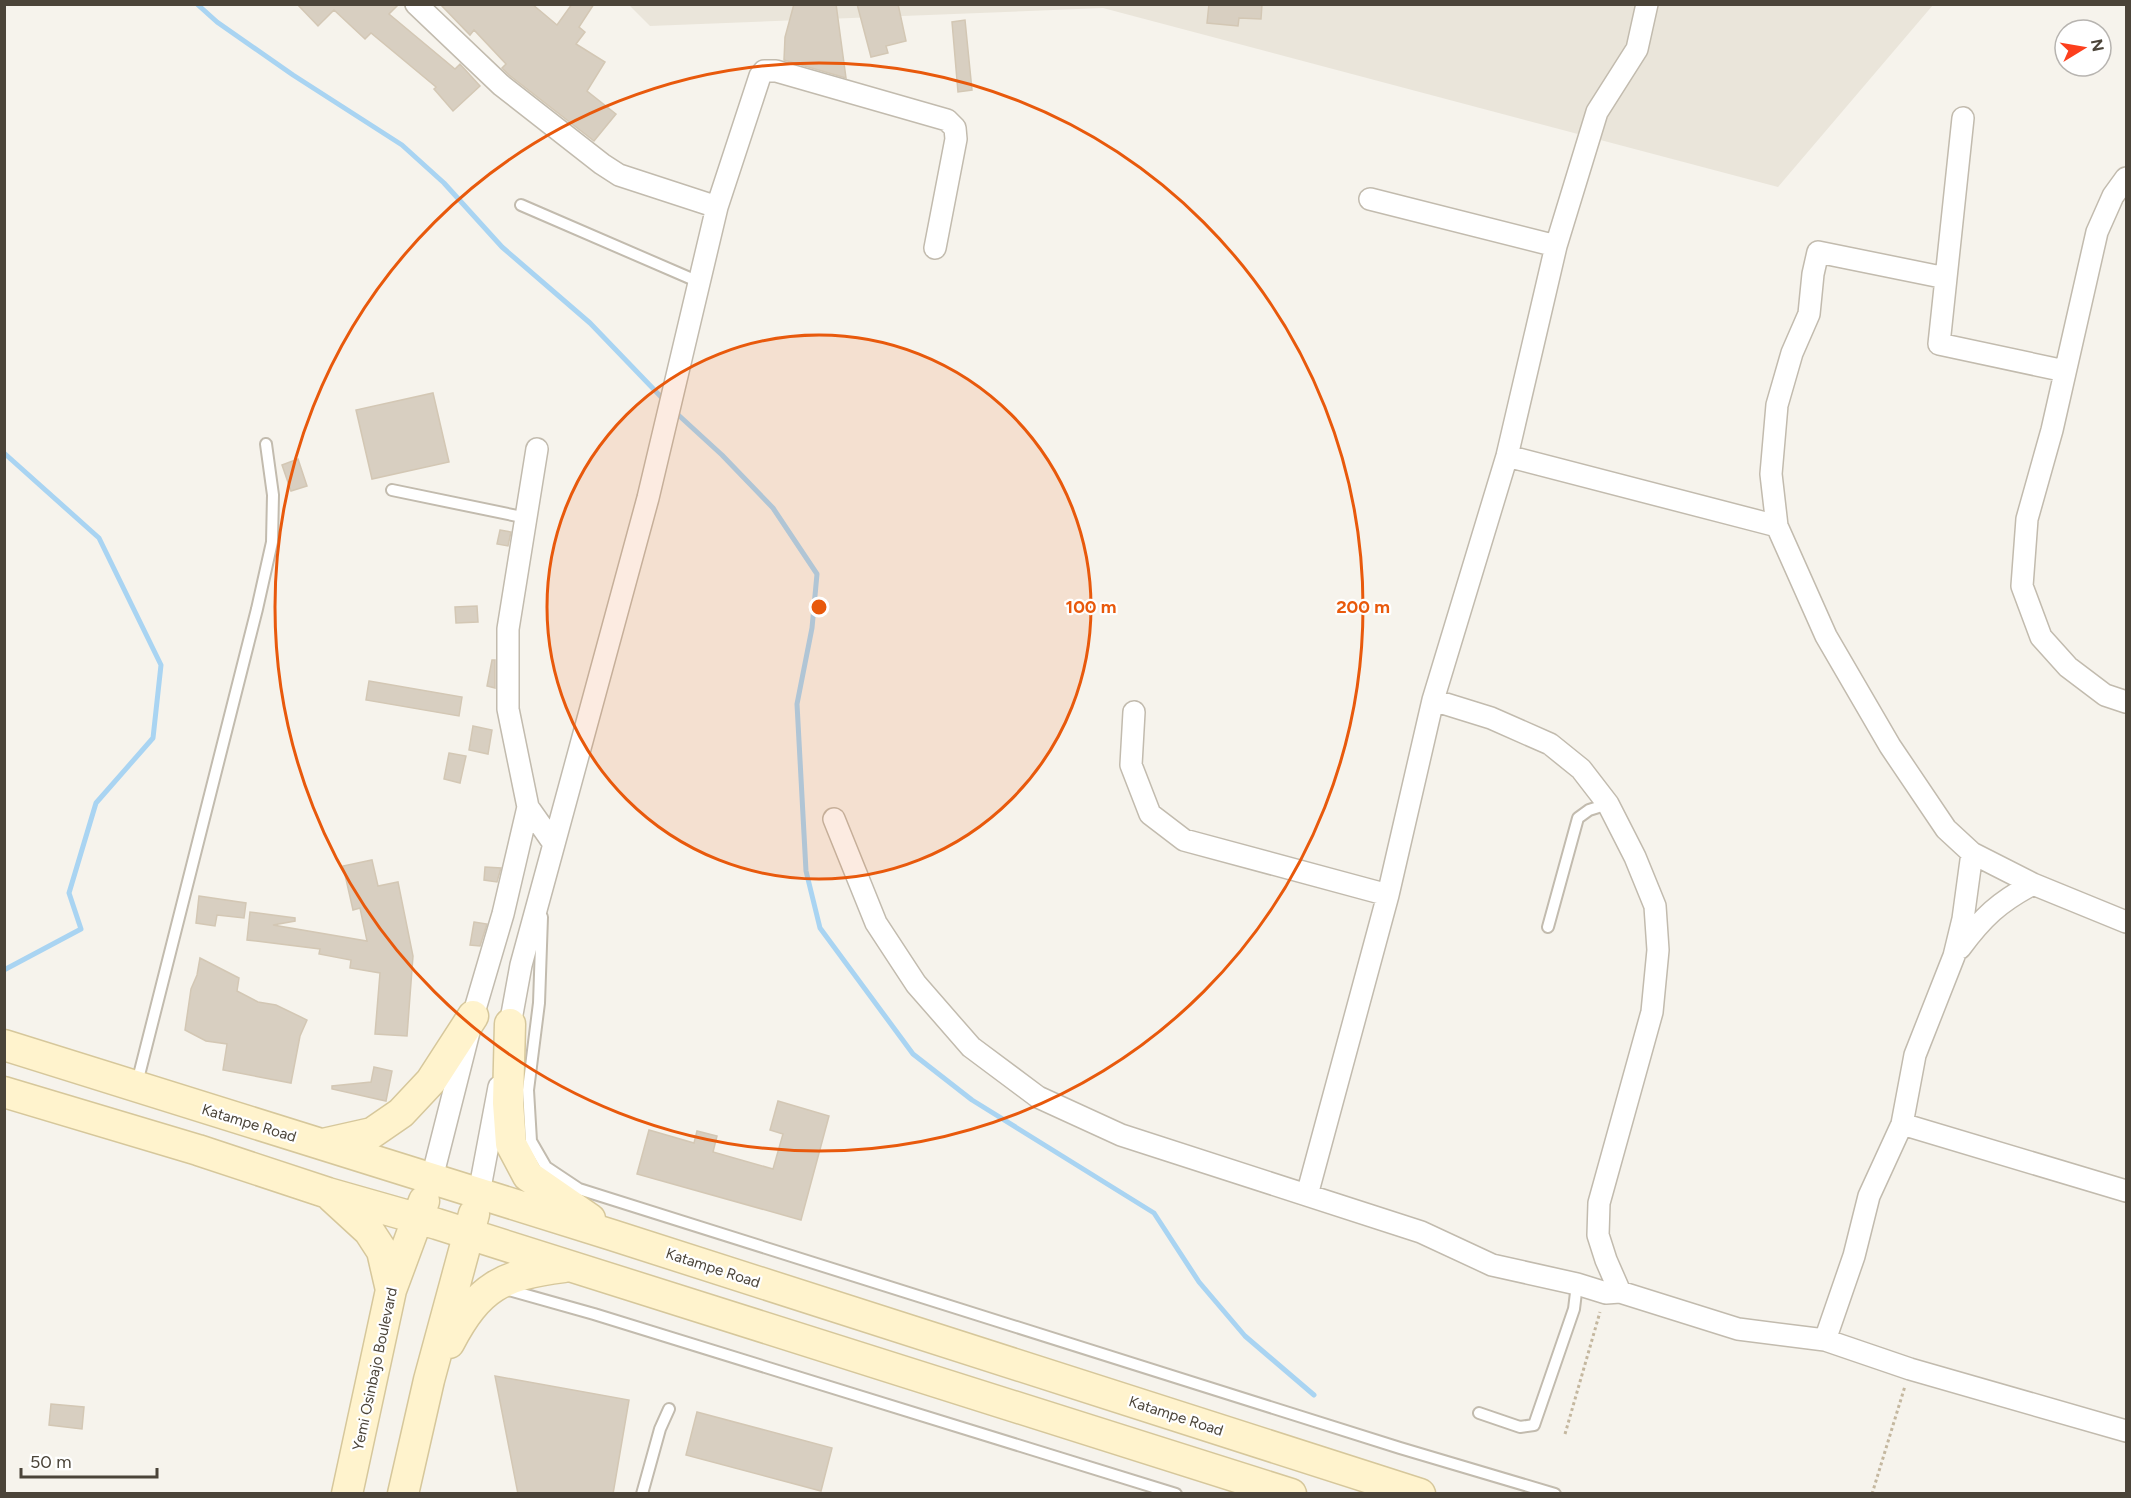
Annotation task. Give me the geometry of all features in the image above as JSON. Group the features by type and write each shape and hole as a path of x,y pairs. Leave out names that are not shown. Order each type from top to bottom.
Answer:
{"main road":[{"path":"320,1145 372,1133 401,1113 431,1081 473,1016"},
{"path":"510,1024 508,1103 511,1144 528,1176 612,1235"},
{"name":"Katampe Road","path":"4,1045 612,1235 1420,1494"},
{"path":"4,1092 198,1150 328,1193 573,1266 1291,1494"},
{"name":"Yemi Osinbajo Boulevard","path":"347,1494 391,1290 432,1178"},
{"path":"328,1193 369,1231 382,1251 391,1290"},
{"path":"403,1494 429,1380 479,1193"},
{"path":"429,1380 453,1334 471,1307 493,1286 528,1272 573,1266"}],"street":[{"path":"416,4 501,85 602,164 619,175 717,207"},
{"path":"1307,1195 1388,895 1433,700 1507,456 1556,246 1597,112 1637,49 1647,4"},
{"path":"479,1193 521,965 645,509 717,207 760,76 764,71 776,71 947,120 956,128 956,139 935,248"},
{"path":"1964,118 1939,344 2065,371"},
{"path":"2127,178 2113,196 2097,232 2052,430 2027,519 2022,586 2041,637 2068,667 2105,695 2127,702"},
{"path":"1370,200 1556,246"},
{"path":"1946,278 1818,252 1809,314 1792,353 1777,405 1771,474 1777,526 1826,636 1890,746 1946,829 1972,853 2033,884 2127,922"},
{"path":"537,449 508,629 508,709 528,807 554,844"},
{"path":"1507,456 1777,526"},
{"path":"1433,700 1491,718 1550,744 1581,769 1608,804 1635,857 1655,906 1658,950 1652,1012 1599,1203 1598,1235 1613,1292"},
{"path":"1134,712 1131,765 1150,814 1184,840 1388,895"},
{"path":"432,1178 473,1016 503,914 528,807"},
{"path":"834,819 876,923 916,984 971,1047 1038,1097 1122,1135 1420,1232 1492,1265 1613,1292 1738,1329 1826,1340 1910,1369 2127,1431"},
{"path":"1826,1340 1854,1256 1869,1196 1902,1124 1915,1055 1954,956 1963,919 1972,853"},
{"path":"1954,956 1977,925 2008,898 2033,884"},
{"path":"1902,1124 2127,1191"}],"lane":[{"path":"521,205 699,282"},
{"path":"136,1087 272,542 273,495 266,444"},
{"path":"392,490 526,518"},
{"path":"1548,927 1578,818 1589,810 1608,804"},
{"path":"543,888 539,1003 528,1090 531,1140 546,1167 579,1188 1400,1448 1555,1494"},
{"path":"1479,1413 1520,1427 1534,1425 1574,1309 1577,1284"},
{"path":"493,1286 594,1314 1176,1494"},
{"path":"642,1494 660,1429 669,1409"}],"path":[{"path":"1565,1434 1613,1292"},
{"path":"1872,1494 1910,1369"}],"shaded area":[{"path":"629,5 1933,5 1778,187 1103,8 650,26"}],"building":[{"path":"297,4 399,4 389,14 455,69 460,64 480,86 453,111 434,89 436,87 371,33 365,39 334,10 318,26"},
{"path":"440,4 532,4 557,25 572,4 594,4 579,27 585,32 576,44 605,62 587,91 616,114 594,141 509,75 502,68 506,64 474,30 470,35"},
{"path":"794,4 836,4 846,78 784,60 785,37"},
{"path":"857,4 898,4 906,41 886,46 888,53 871,57"},
{"path":"1209,4 1262,4 1261,19 1239,18 1238,26 1207,23"},
{"path":"965,20 972,90 958,92 952,22"},
{"path":"433,393 449,462 372,479 356,410"},
{"path":"298,459 307,486 291,491 282,465"},
{"path":"500,530 511,532 508,546 497,544"},
{"path":"477,606 478,622 456,623 455,607"},
{"path":"492,660 495,660 495,688 487,686"},
{"path":"369,681 462,697 459,716 366,700"},
{"path":"473,726 492,730 488,754 469,750"},
{"path":"449,753 466,756 460,783 444,779"},
{"path":"372,860 378,886 398,882 413,956 407,1036 375,1034 380,973 350,968 351,960 319,954 320,949 247,940 250,912 295,918 295,921 273,925 367,941 360,908 353,910 343,866"},
{"path":"485,867 501,868 497,882 484,880"},
{"path":"199,896 246,903 244,918 217,915 215,926 196,923"},
{"path":"474,922 487,924 480,946 470,945"},
{"path":"200,958 239,978 237,991 258,1002 276,1005 307,1020 300,1036 291,1083 223,1070 227,1044 206,1041 185,1030 191,989 197,975"},
{"path":"374,1067 392,1071 386,1101 332,1089 332,1086 371,1082"},
{"path":"778,1101 829,1116 801,1220 637,1174 649,1130 694,1143 697,1131 717,1136 713,1152 773,1169 783,1134 770,1130"},
{"path":"495,1376 629,1400 613,1494 518,1494"},
{"path":"51,1404 84,1407 82,1429 49,1425"},
{"path":"697,1412 832,1448 821,1491 686,1455"}],"waterway":[{"path":"197,4 217,22 293,75 402,145 444,183 502,247 590,323 666,402"},
{"path":"674,411 722,455 773,508 817,574 812,628 797,704 806,871 820,928 913,1054 972,1100 1154,1213 1199,1282 1245,1336 1314,1395"},
{"path":"4,453 99,538 161,665 153,738 96,803 69,893 81,929 4,970"}]}
